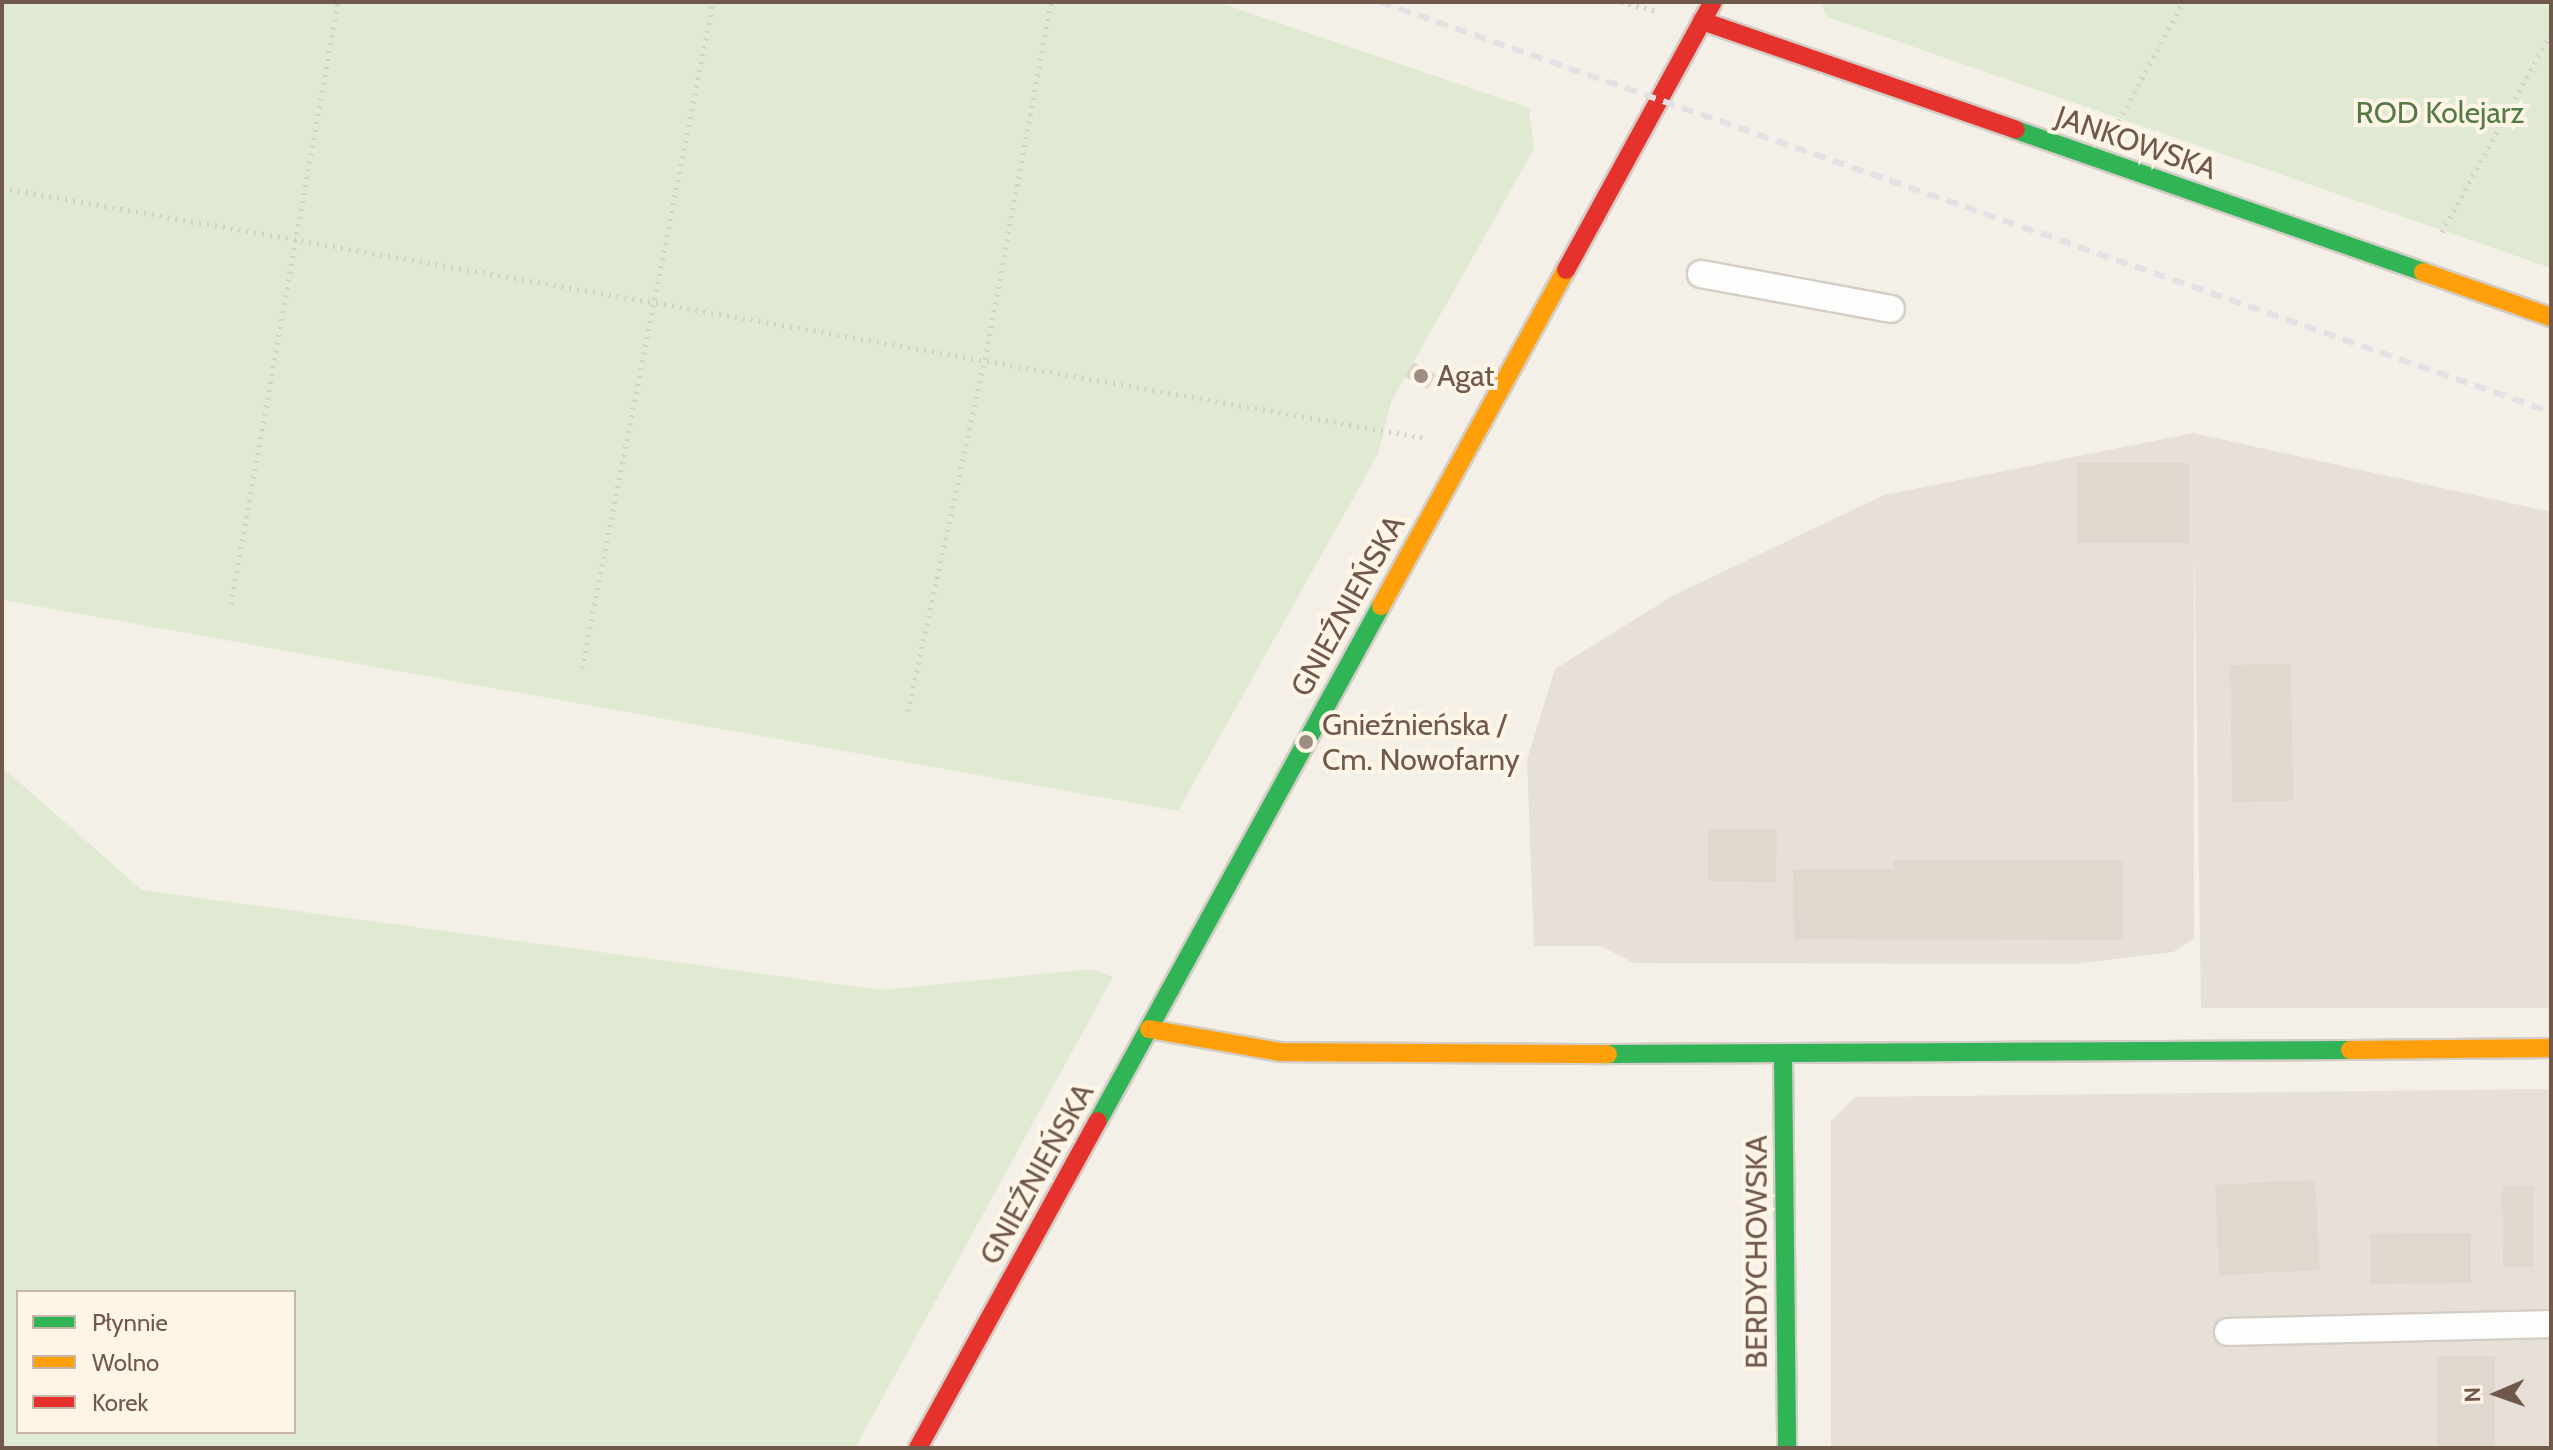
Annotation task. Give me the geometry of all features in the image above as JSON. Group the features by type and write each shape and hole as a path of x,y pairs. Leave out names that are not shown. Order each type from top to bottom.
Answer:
{"street":[{"name":"GNIEŹNIEŃSKA","path":"918,1448 1713,2"},
{"name":"JANKOWSKA","path":"1702,21 2551,317"},
{"path":"1149,1029 1281,1052 1783,1055 2551,1048"},
{"name":"BERDYCHOWSKA","path":"1783,1055 1787,1448"}],"lane":[{"path":"1701,274 1891,309"},
{"path":"2228,1332 2551,1324"}],"path":[{"path":"231,604 293,239 338,2"},
{"path":"582,668 713,2"},
{"path":"908,711 985,359 1051,2"},
{"path":"2098,159 2183,2"},
{"path":"2420,271 2551,33"},
{"path":"2,188 1385,427 1424,437 1462,456"}],"shaded area":[{"path":"2193,433 2551,512 2551,1008 2201,1008 2194,536 2194,939 2173,952 2073,964 1634,963 1601,946 1534,946 1527,760 1555,669 1674,595 1884,495"},
{"path":"2551,1089 2551,1448 1831,1448 1831,1121 1855,1097"}],"green space":[{"path":"2,2 1218,2 1529,108 1534,149 1391,402 1378,454 1178,811 2,600"},
{"name":"ROD Kolejarz","path":"1821,2 2551,2 2551,268 1827,17"},
{"path":"2,767 142,890 882,990 1091,969 1113,977 855,1448 2,1448"}],"building":[{"name":"Agat","path":"1413,362 1436,374 1428,389 1405,377"},
{"path":"2077,463 2189,463 2189,543 2077,543"},
{"path":"2291,664 2293,801 2232,802 2230,665"},
{"path":"1708,829 1777,830 1776,882 1708,881"},
{"path":"1894,860 2123,860 2123,940 1794,939 1793,870 1894,869"},
{"path":"2315,1180 2320,1270 2219,1275 2215,1185"},
{"path":"2502,1186 2534,1186 2534,1267 2503,1266"},
{"path":"2471,1233 2471,1283 2370,1284 2370,1234"},
{"path":"2437,1356 2495,1356 2495,1448 2437,1448"}],"railway":[{"path":"1380,2 2551,412"}],"traffic: fast":[{"path":"2016,130 2423,272"},
{"path":"1098,1121 1381,606"},
{"path":"1608,1054 2350,1050"},
{"path":"1783,1055 1787,1448"}],"traffic: slow":[{"path":"1381,606 1566,270"},
{"path":"2423,272 2551,317"},
{"path":"1149,1029 1281,1052 1608,1054"},
{"path":"2350,1050 2551,1048"}],"traffic: jam":[{"path":"1566,270 1713,2"},
{"path":"1702,21 2016,130"},
{"path":"918,1448 1098,1121"}],"place":[{"name":"Agat","path":"1421,376"},
{"name":"Gnieźnieńska / Cm. Nowofarny","path":"1306,742"}]}
